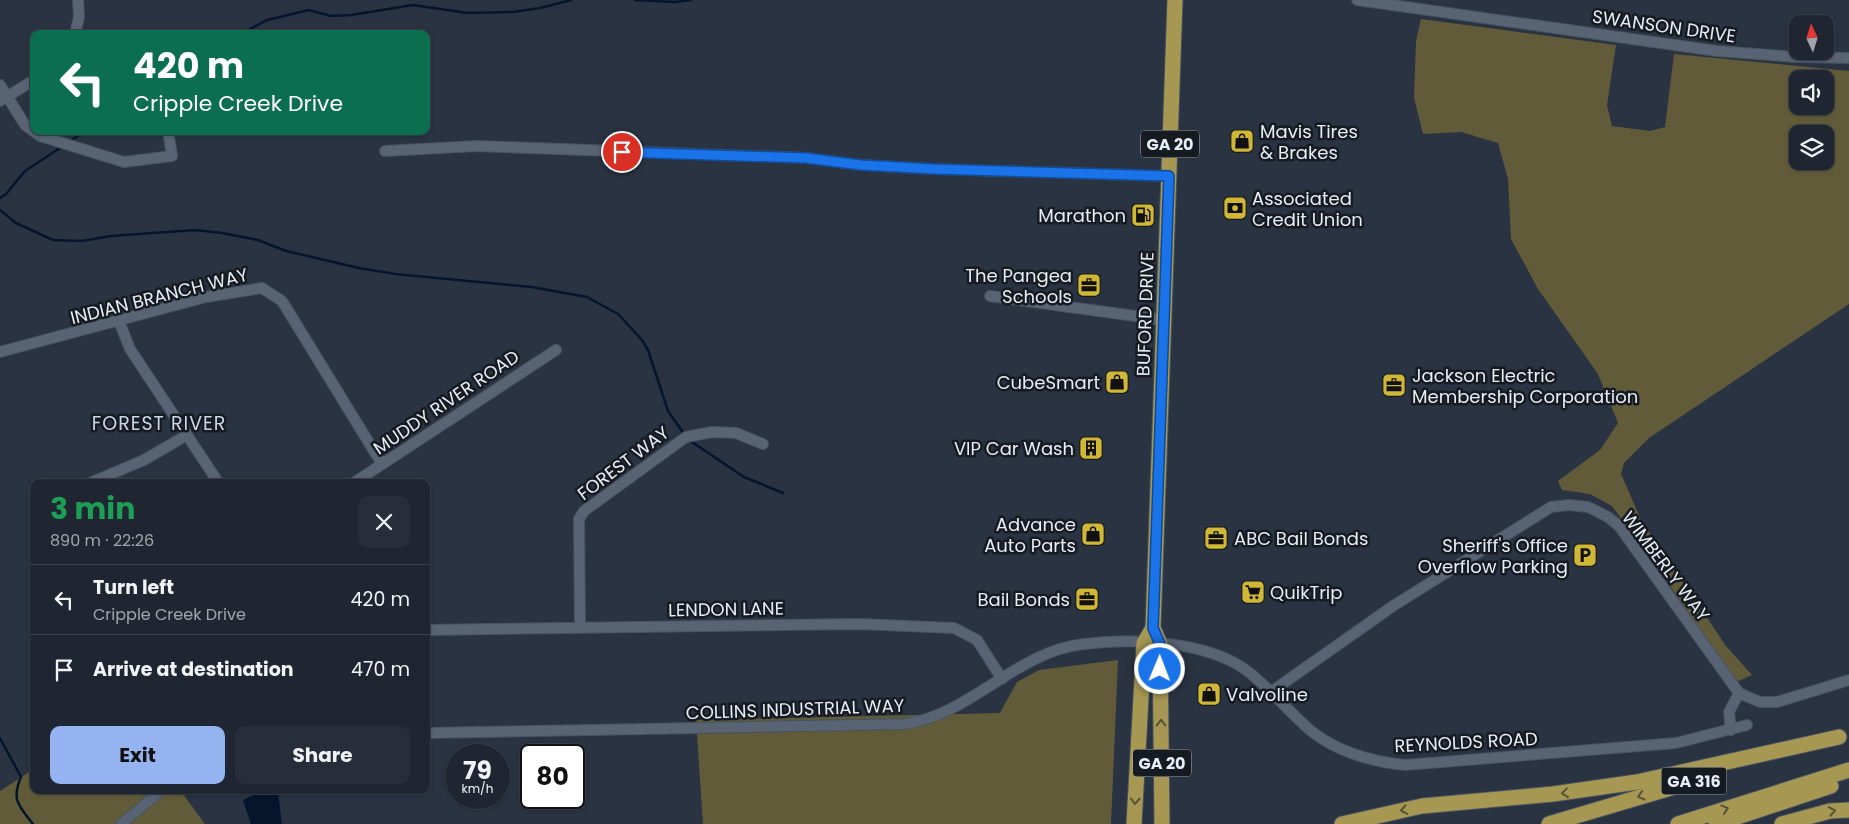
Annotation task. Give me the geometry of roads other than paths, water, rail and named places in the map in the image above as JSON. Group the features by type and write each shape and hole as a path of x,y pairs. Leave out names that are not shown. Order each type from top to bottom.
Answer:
{"highway":[{"name":"BUFORD DRIVE","path":"1164,821 1160,644 1153,628 1175,0"},
{"name":"BUFORD DRIVE","path":"1134,824 1144,643 1153,628"},
{"path":"1342,824 1422,806 1553,794 1637,782 1844,736"},
{"name":"GA 316","path":"1550,824 1844,736"},
{"name":"GA 316","path":"1678,824 1849,770"},
{"path":"1716,824 1849,780"},
{"path":"1782,824 1830,811 1849,810"}],"street":[{"path":"75,30 79,17 78,0"},
{"name":"SWANSON DRIVE","path":"1357,0 1717,51 1788,57 1849,58"},
{"path":"3,99 30,82"},
{"path":"0,85 3,99 30,129"},
{"path":"39,135 124,162 172,156 169,135"},
{"path":"385,151 494,147 806,158 861,165 934,169 1169,176"},
{"name":"INDIAN BRANCH WAY","path":"0,352 206,297 262,288 282,301 382,464"},
{"path":"990,296 1164,320"},
{"path":"119,321 130,348 216,479"},
{"name":"MUDDY RIVER ROAD","path":"360,479 556,350"},
{"name":"FOREST WAY","path":"580,626 579,518 584,511 686,437 712,432 736,434 763,444"},
{"path":"99,479 144,460 187,435"},
{"name":"WIMBERLY WAY","path":"1271,692 1472,554 1551,507 1569,505 1599,511 1618,526 1739,693"},
{"name":"LENDON LANE","path":"430,630 580,626 859,624 954,628 977,640 1002,679"},
{"name":"COLLINS INDUSTRIAL WAY","path":"430,733 906,724 942,715 1040,656 1062,647 1086,643 1160,644"},
{"name":"REYNOLDS ROAD","path":"1160,644 1196,649 1222,657 1246,670 1311,731 1338,747 1372,759 1404,765 1676,743 1747,725"},
{"path":"1731,730 1729,712 1739,693 1760,702 1777,702 1849,680"},
{"path":"121,824 157,794"}],"water":[{"path":"256,794 278,794 282,824 251,824 243,800"}],"waterway":[{"path":"248,30 267,20 309,10 331,16 351,15 413,5 468,13 513,12 540,8 571,0"},
{"path":"635,0 675,2 691,0"},
{"path":"69,142 79,135"},
{"path":"0,198 6,194 25,171 63,146"},
{"path":"0,210 16,223 53,240 81,241 111,236 195,230 258,240 286,251 359,268 395,274 532,287 587,297 618,314 642,340 648,350 668,411 684,434"},
{"path":"689,440 744,477 783,493"},
{"path":"0,738 21,777 17,792 18,802 33,824"}],"place":[{"name":"Mavis Tires & Brakes","path":"1242,141"},
{"name":"Associated Credit Union","path":"1235,208"},
{"name":"Marathon","path":"1143,215"},
{"name":"The Pangea Schools","path":"1089,285"},
{"name":"CubeSmart","path":"1117,382"},
{"name":"Jackson Electric Membership Corporation","path":"1394,385"},
{"name":"VIP Car Wash","path":"1091,448"},
{"name":"Advance Auto Parts","path":"1093,534"},
{"name":"ABC Bail Bonds","path":"1216,538"},
{"name":"Sheriff's Office Overflow Parking","path":"1585,555"},
{"name":"QuikTrip","path":"1253,592"},
{"name":"Bail Bonds","path":"1087,599"},
{"name":"Valvoline","path":"1209,694"}],"district":[{"name":"FOREST RIVER","path":"159,423"}]}
